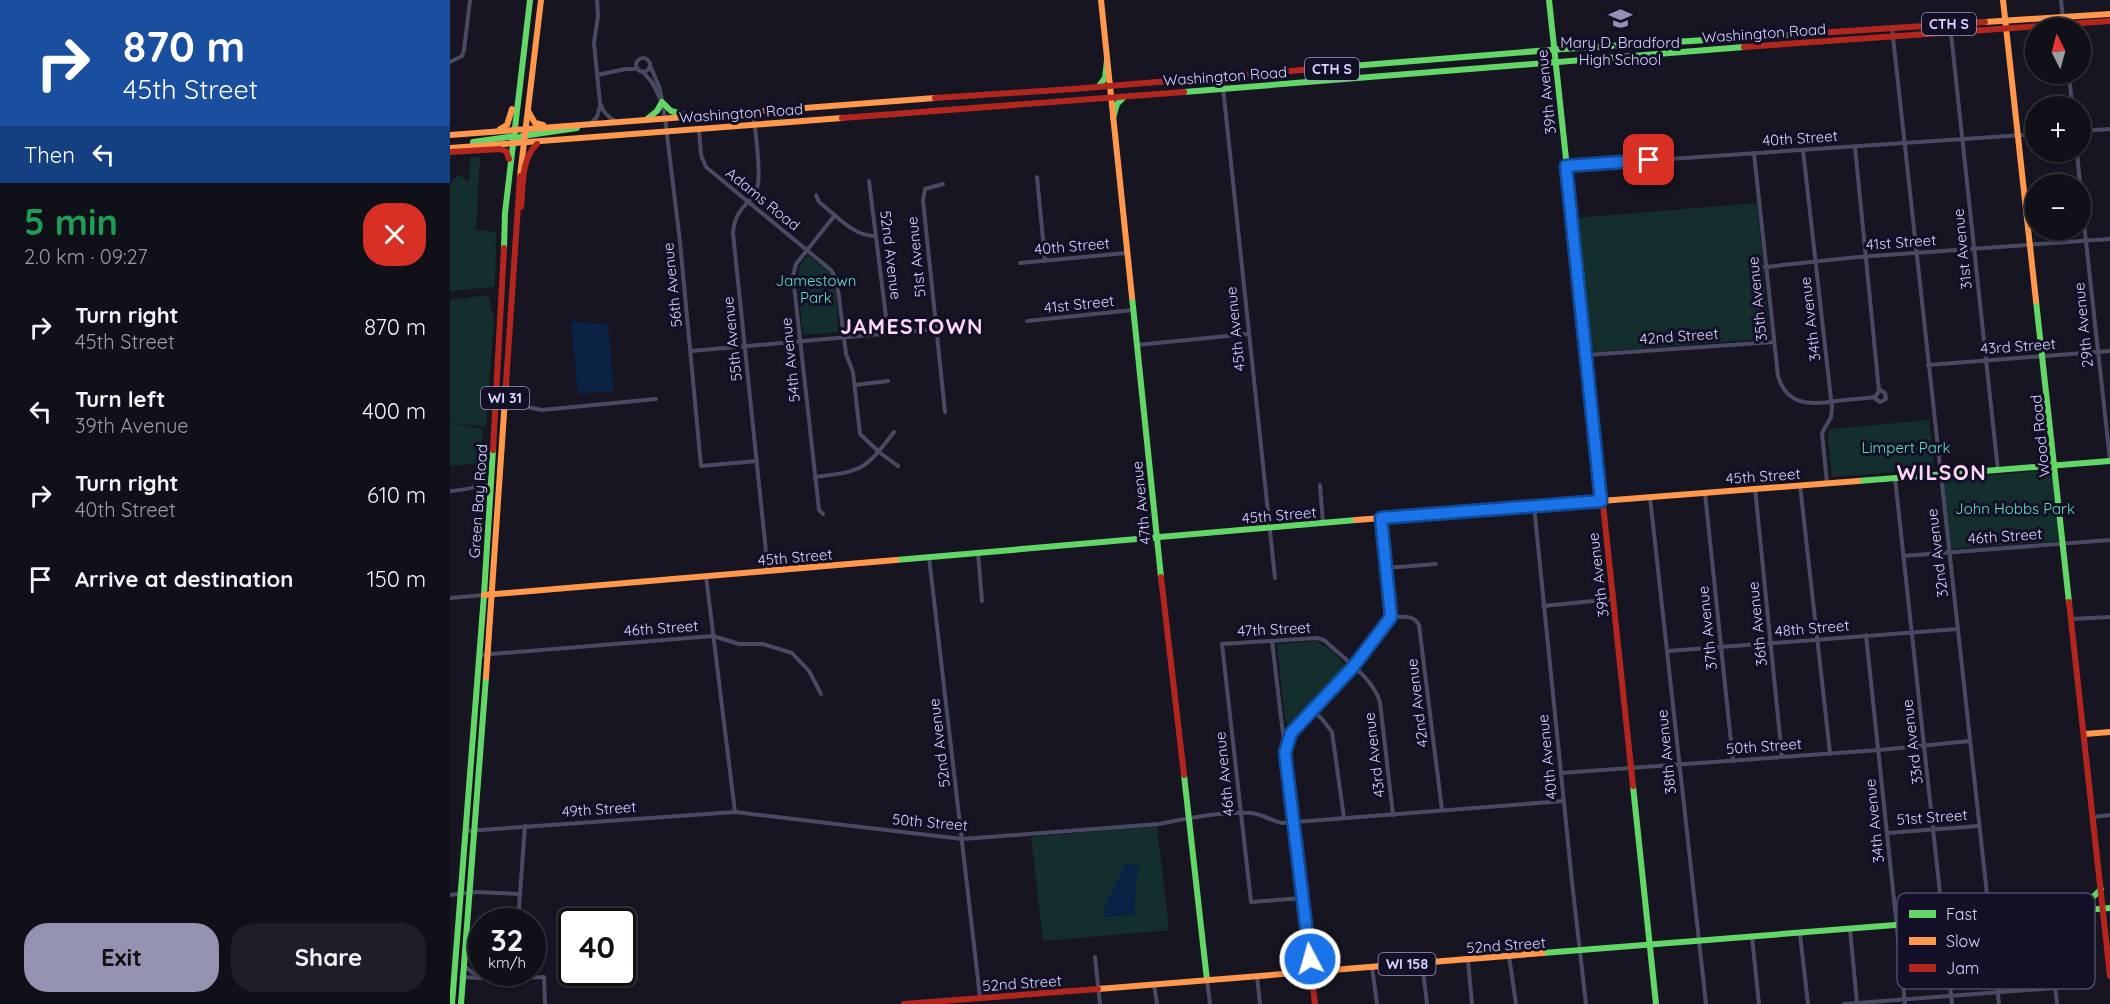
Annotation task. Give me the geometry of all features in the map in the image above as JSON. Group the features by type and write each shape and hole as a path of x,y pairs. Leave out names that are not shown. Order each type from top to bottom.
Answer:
{"main road":[{"name":"Green Bay Road","path":"470,830 505,213 530,0"},
{"name":"Green Bay Road","path":"452,1004 488,654 516,228 541,0"},
{"name":"47th Avenue","path":"1101,0 1156,538 1207,980"},
{"name":"39th Avenue","path":"1549,0 1656,1004"},
{"name":"Wood Road","path":"2003,0 2110,976"},
{"name":"Washington Road","path":"450,135 514,129 526,132 646,119 1222,78 1628,44 1868,34 1894,36 1951,28 2110,14"},
{"name":"Washington Road","path":"2091,23 2110,21"},
{"name":"Washington Road","path":"2006,24 2025,25"},
{"name":"Washington Road","path":"450,149 490,139 525,143 1598,58 1868,34 1892,28 1951,28"},
{"path":"1598,58 1607,53 1626,52 1628,44"},
{"path":"1095,87 1104,81 1107,60"},
{"path":"492,130 505,127 510,120 516,82 522,67"},
{"path":"1113,118 1119,101 1126,96"},
{"path":"886,101 888,114"},
{"path":"646,119 657,111 662,102 678,114 703,115"},
{"path":"528,109 532,120 537,124 574,125"},
{"path":"512,140 523,132 566,130 589,124 593,129 591,137"},
{"path":"516,228 521,211 528,159 534,146 545,141"},
{"path":"450,149 500,149 508,153 510,162"},
{"name":"45th Street","path":"484,595 1381,518 2110,461"},
{"path":"1315,1004 1285,753 1291,733 1353,667 1391,617 1381,518"},
{"path":"2085,734 2110,732"},
{"path":"2095,895 2101,890"},
{"name":"Green Bay Road","path":"461,1004 465,893"},
{"name":"52nd Street","path":"2095,909 2110,908"},
{"name":"52nd Street","path":"904,1004 961,1002 980,998 1897,925"}],"street":[{"path":"450,62 462,56 464,50 470,0"},
{"path":"597,0 598,16 594,43 600,103 609,117 617,122"},
{"path":"2061,0 2062,17"},
{"name":"32nd Avenue","path":"1892,28 1986,893"},
{"name":"31st Avenue","path":"1951,28 1998,471"},
{"path":"597,75 626,69 647,70 650,65 647,59 643,58 626,69"},
{"path":"636,62 640,70"},
{"name":"56th Avenue","path":"650,65 660,89 665,118 680,242 701,466 757,461"},
{"name":"56th Avenue","path":"640,70 652,82 662,102"},
{"name":"45th Avenue","path":"1222,78 1275,578"},
{"path":"589,124 597,117 600,103"},
{"name":"55th Avenue","path":"753,111 759,174 757,187 737,213 733,233 768,571"},
{"name":"Adams Road","path":"699,129 701,155 706,167 831,270 837,281 843,337 853,372 860,434 898,466"},
{"path":"2091,130 2110,129"},
{"name":"40th Street","path":"1566,166 2025,135"},
{"path":"1855,147 1879,389 1878,394 1873,397 1880,402 1886,399 1885,393 1879,389"},
{"name":"34th Avenue","path":"1803,150 1834,401 1831,417 1822,438 1827,483"},
{"name":"35th Avenue","path":"1754,153 1778,376 1788,394 1803,403 1873,397"},
{"path":"1037,177 1045,260"},
{"name":"52nd Avenue","path":"869,181 888,333"},
{"name":"51st Avenue","path":"943,184 925,189 923,200 945,412"},
{"path":"816,195 819,202 859,233 876,236"},
{"name":"54th Avenue","path":"823,514 819,510 814,477 793,276 796,264 835,215"},
{"name":"41st Street","path":"1765,267 1865,256 2110,239"},
{"name":"29th Avenue","path":"2086,241 2110,461"},
{"name":"40th Street","path":"1020,262 1126,253"},
{"name":"41st Street","path":"1027,321 1133,310"},
{"path":"690,351 960,327"},
{"path":"1137,345 1248,334"},
{"name":"42nd Street","path":"1586,355 1774,342"},
{"name":"43rd Street","path":"1928,365 2110,351"},
{"path":"855,385 888,381"},
{"path":"496,401 542,410 656,399"},
{"path":"814,477 849,473 866,466 894,432"},
{"name":"33rd Avenue","path":"1895,477 1940,893"},
{"path":"450,491 470,490 476,486 499,485"},
{"path":"1320,485 1323,523"},
{"path":"1800,485 1830,753"},
{"name":"36th Avenue","path":"1755,488 1782,757"},
{"name":"37th Avenue","path":"1705,492 1733,761"},
{"name":"38th Avenue","path":"1650,497 1706,1004"},
{"name":"40th Avenue","path":"1534,507 1586,1004"},
{"name":"46th Street","path":"1903,556 2110,540"},
{"path":"978,553 982,601"},
{"name":"52nd Avenue","path":"929,557 980,998"},
{"path":"1386,568 1436,564"},
{"path":"706,576 735,812"},
{"name":"45th Street","path":"450,598 484,595"},
{"path":"1543,606 1612,599"},
{"name":"42nd Avenue","path":"1391,617 1409,616 1416,619 1419,625 1442,810"},
{"path":"2071,620 2110,617"},
{"name":"48th Street","path":"1668,651 1958,629"},
{"name":"34th Avenue","path":"1866,635 1897,917"},
{"name":"46th Street","path":"479,655 713,636 739,644 763,644 792,653 809,671 821,694"},
{"name":"47th Street","path":"1222,644 1317,638 1324,640 1353,667"},
{"path":"1272,641 1285,753"},
{"name":"46th Avenue","path":"1222,644 1251,902 1303,898"},
{"name":"43rd Avenue","path":"1353,667 1371,682 1380,702 1393,815"},
{"path":"1313,711 1332,732 1344,818"},
{"name":"50th Street","path":"1561,773 1879,750 1970,741"},
{"path":"1188,818 1254,813 1282,823 1294,823 1564,801"},
{"name":"50th Street","path":"735,812 962,839 1159,824 1188,818"},
{"name":"49th Street","path":"470,830 735,812"},
{"path":"2093,817 2110,815"},
{"path":"518,908 525,826"},
{"name":"51st Street","path":"1887,833 1979,826"},
{"path":"450,895 519,894"},
{"path":"1850,929 1857,1003"},
{"path":"1800,934 1808,1004"},
{"path":"1752,937 1759,1004"},
{"path":"1509,956 1516,1004"},
{"path":"1095,957 1100,1004"},
{"path":"1468,960 1472,1004"},
{"path":"1422,963 1427,1004"},
{"path":"464,966 468,970"},
{"path":"1372,967 1377,1004"},
{"path":"455,976 468,977"},
{"path":"1257,976 1260,1004"},
{"name":"47th Avenue","path":"1207,980 1210,1004"},
{"path":"1154,984 1157,1004"},
{"path":"544,986 545,1004"},
{"name":"33rd Avenue","path":"1951,989 1952,1004"},
{"name":"32nd Avenue","path":"1998,989 1999,1004"},
{"path":"1844,1004 1905,1002 2041,989"},
{"path":"2055,989 2056,1004"}],"green space":[{"path":"470,157 480,157 476,230 496,232 495,287 450,291 450,184 458,174 469,182"},
{"path":"1757,203 1770,338 1596,352 1591,349 1577,218"},
{"name":"Jamestown Park","path":"808,255 830,272 835,282 839,332 803,335 797,277 800,266"},
{"path":"488,295 494,319 486,427 451,423 483,429 481,463 450,466 450,300"},
{"name":"Limpert Park","path":"1929,420 1934,469 1832,477 1828,436 1830,429"},
{"name":"John Hobbs Park","path":"2053,470 2060,541 1950,549 1943,479"},
{"path":"1315,641 1332,651 1345,666 1295,724 1289,726 1285,721 1277,644"},
{"path":"1157,826 1169,930 1043,941 1031,837"}],"water":[{"path":"571,322 608,324 614,391 578,394"},
{"path":"1125,864 1139,866 1135,915 1106,917 1101,914"}],"traffic: fast":[{"path":"504,248 505,213 530,0"},
{"path":"1549,0 1597,448"},
{"path":"1314,69 1563,49 1802,34"},
{"path":"1184,92 1744,47"},
{"path":"1099,86 1105,78 1107,60"},
{"path":"1113,118 1117,104 1123,98"},
{"path":"647,119 657,111 662,102 671,111 682,114"},
{"path":"512,143 522,136 577,128"},
{"path":"473,142 516,136"},
{"path":"1132,297 1161,577"},
{"path":"2036,301 2069,602"},
{"path":"452,1004 493,450"},
{"path":"1858,481 2110,461"},
{"path":"896,560 1356,520"},
{"path":"461,1004 486,677"},
{"path":"1184,775 1207,980"},
{"path":"1633,786 1656,1004"},
{"path":"2095,895 2101,889"},
{"path":"2095,909 2110,908"},
{"path":"1543,953 1897,925"}],"traffic: slow":[{"path":"520,176 541,0"},
{"path":"1101,0 1132,297"},
{"path":"2003,0 2036,301"},
{"path":"1985,22 2110,14"},
{"path":"450,135 935,98"},
{"path":"500,129 507,125 512,109"},
{"path":"528,111 535,123 543,125"},
{"path":"450,148 842,118"},
{"path":"486,677 506,384"},
{"path":"1356,520 1858,481"},
{"path":"1300,723 1353,667 1391,617 1381,518"},
{"path":"484,595 896,560"},
{"path":"2085,734 2110,732"},
{"path":"1098,989 1543,953"}],"traffic: jam":[{"path":"1744,47 2110,21"},
{"path":"1802,34 1985,22"},
{"path":"935,98 1314,69"},
{"path":"842,118 1184,92"},
{"path":"521,207 525,165 537,144"},
{"path":"450,152 500,149 506,151 509,159"},
{"path":"506,384 520,176"},
{"path":"493,450 504,248"},
{"path":"1597,448 1633,786"},
{"path":"1161,577 1184,775"},
{"path":"2069,602 2110,976"},
{"path":"1300,723 1291,733 1285,753 1315,1004"},
{"path":"904,1004 1098,989"}],"place":[{"name":"Mary D. Bradford High School","path":"1620,18"}],"district":[{"name":"JAMESTOWN","path":"912,326"},
{"name":"WILSON","path":"1942,472"}],"route":[{"path":"1310,959 1285,753 1291,733 1353,667 1391,617 1381,518 1601,501 1566,166 1649,160"}]}
